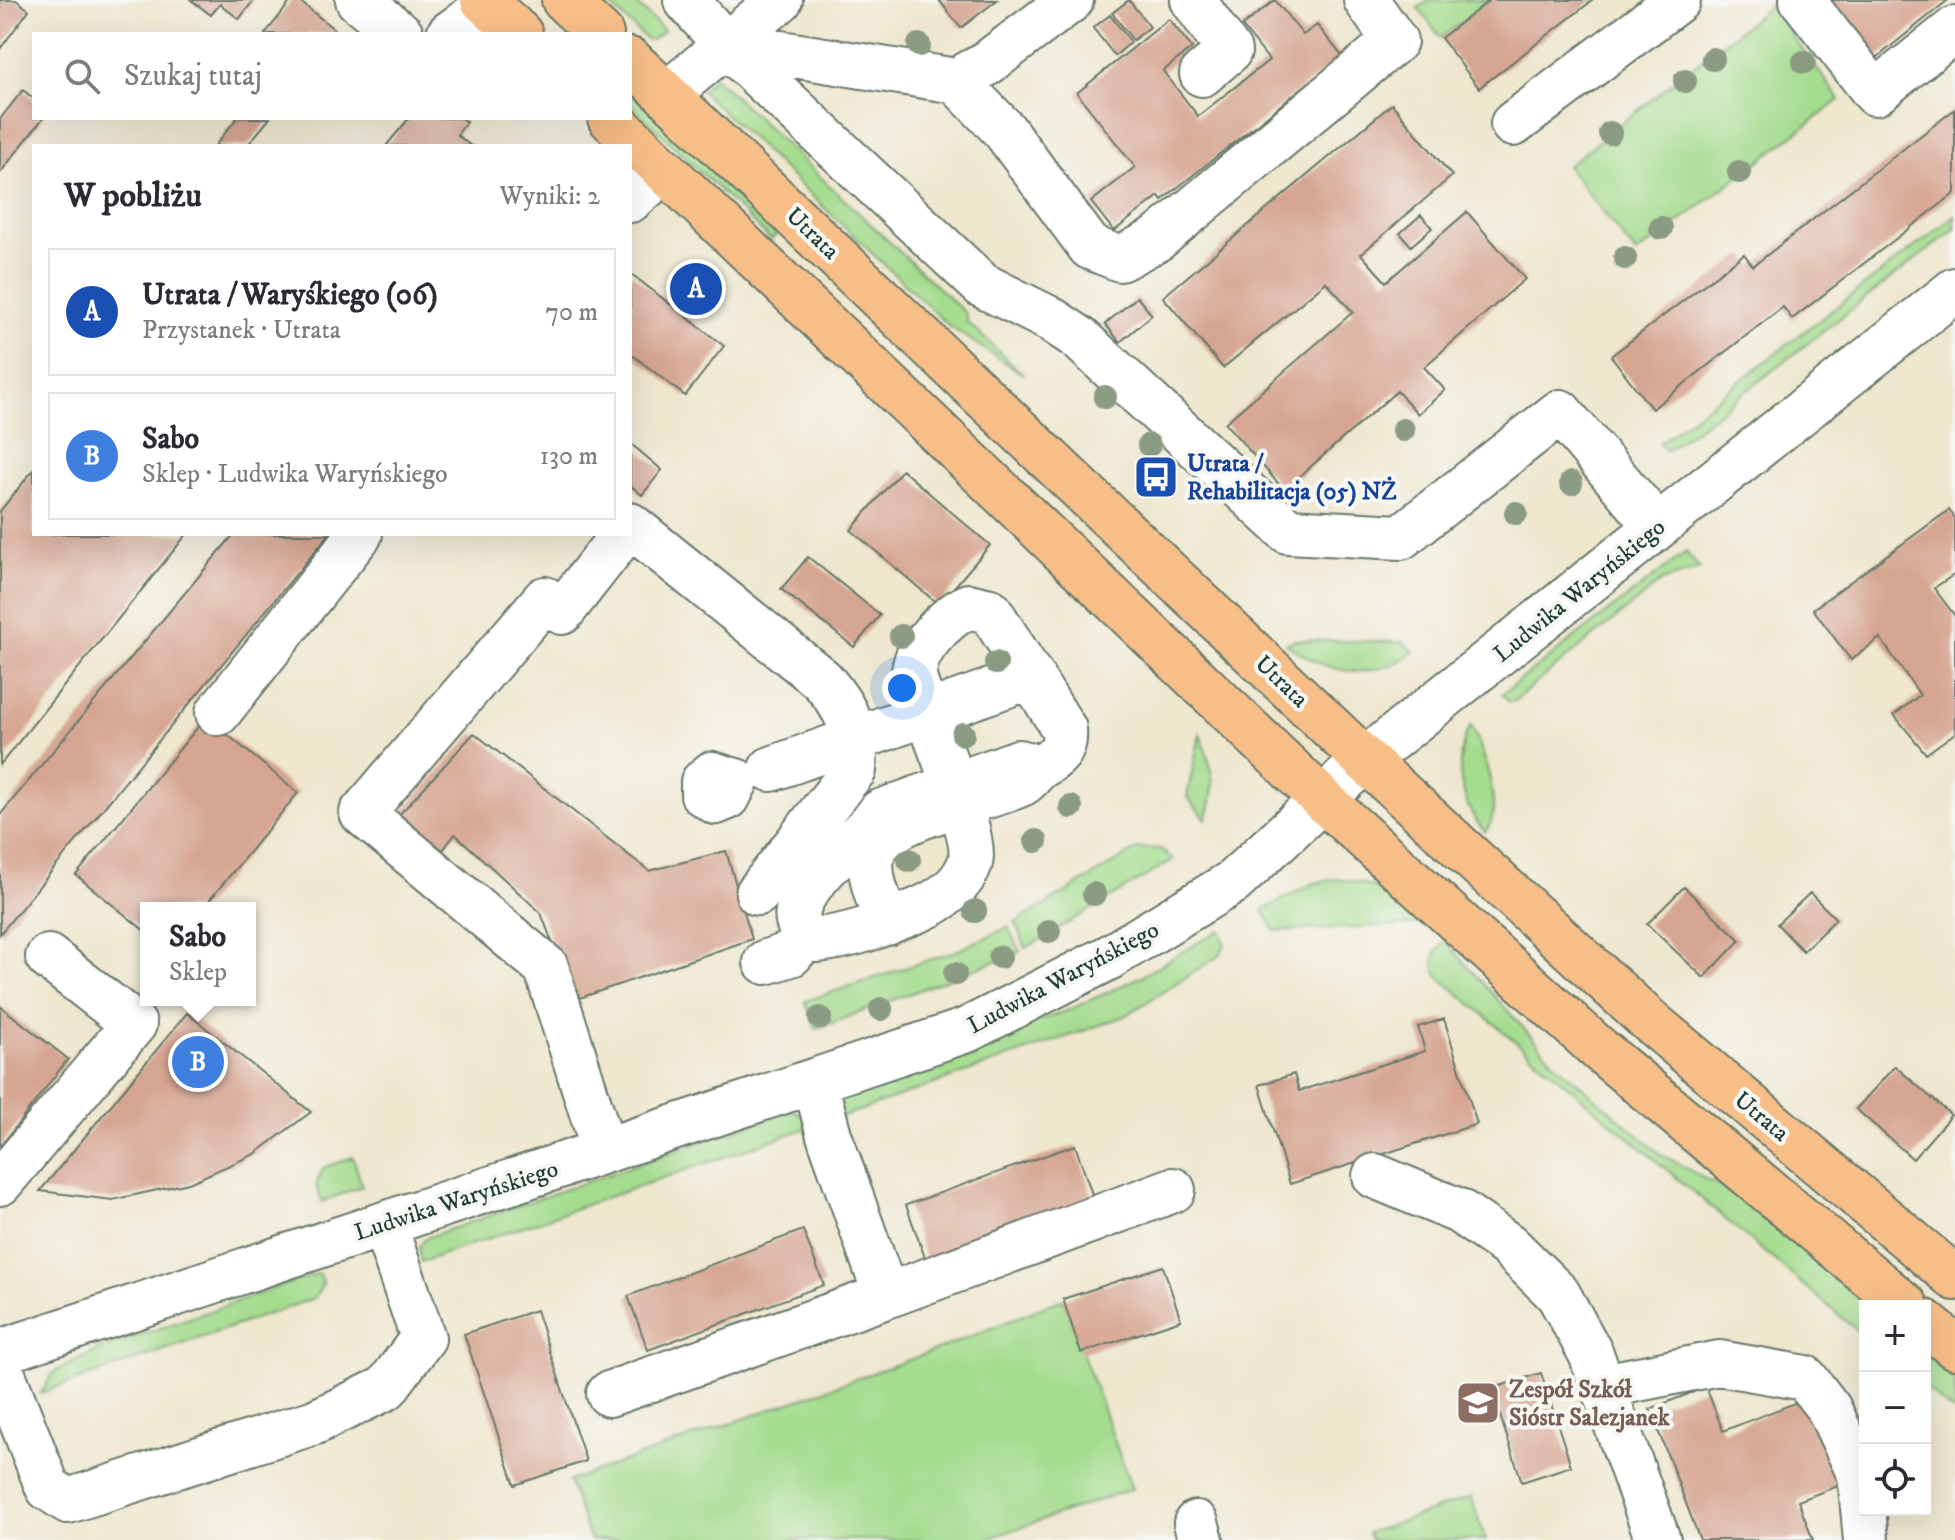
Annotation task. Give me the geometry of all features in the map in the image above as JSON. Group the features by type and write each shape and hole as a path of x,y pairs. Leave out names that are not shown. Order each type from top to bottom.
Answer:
{"main road":[{"path":"564,0 599,32"},
{"path":"486,2 518,32"},
{"name":"Utrata","path":"632,62 1365,760 1645,1017 1955,1278"},
{"path":"612,120 1324,801 1600,1050 1899,1300"},
{"path":"1931,1327 1955,1347"}],"street":[{"path":"358,0 398,32"},
{"path":"686,0 725,44 982,285 1052,320 1079,338 1288,531 1401,537 1560,412 1657,526"},
{"path":"667,94 780,0"},
{"path":"956,81 986,64 1071,0"},
{"path":"1193,0 1229,51 1202,74"},
{"path":"725,44 956,81 1004,130 1090,247 1120,259 1157,239 1395,41 1366,0"},
{"path":"1513,124 1678,0"},
{"path":"1802,0 1875,93 1955,29"},
{"path":"451,32 486,2"},
{"path":"632,198 665,170"},
{"name":"Ludwika Waryńskiego","path":"0,1352 967,1030 1110,957 1233,882 1365,760 1955,290"},
{"path":"632,527 822,680 844,705 854,740 854,770 758,893"},
{"path":"218,713 358,536"},
{"path":"604,1151 546,967 362,813 545,599 562,612 621,536"},
{"path":"927,713 914,677 918,655 951,615 968,606 990,611 1064,729 1065,744 1058,757 1040,767 1025,782 956,795 883,825 828,867 800,899 796,915 807,935 817,940 833,938 887,923 924,908 952,890 963,876 971,857 956,795 927,713"},
{"path":"754,775 1032,676"},
{"path":"883,825 872,857 872,879 887,923"},
{"path":"828,867 854,866 872,879"},
{"path":"766,962 791,954 807,935"},
{"path":"0,1183 134,1024 48,957"},
{"path":"815,1082 829,1135 886,1296"},
{"path":"1375,1176 1459,1211 1508,1245 1558,1294 1591,1354 1658,1540"},
{"path":"609,1394 1173,1190"},
{"path":"0,1367 48,1488 68,1501 315,1422 386,1388 423,1338 384,1224"},
{"path":"1603,1386 1719,1363 1805,1378 1829,1409 1860,1475 1866,1540"}],"green space":[{"path":"605,0 632,0 664,30 652,40 646,39"},
{"path":"1428,0 1490,0 1441,38 1418,8"},
{"path":"1770,6 1840,100 1636,254 1567,166"},
{"path":"714,77 966,314 967,322 1024,375 949,326 701,91"},
{"path":"632,93 779,232 771,240 632,106"},
{"path":"1955,216 1955,229 1705,423 1666,450 1659,443"},
{"path":"1686,552 1700,569 1662,581 1514,701 1509,702 1502,694"},
{"path":"1293,640 1403,642 1414,652 1381,668 1349,671 1318,662 1286,644"},
{"path":"1471,725 1486,763 1493,795 1491,823 1485,832 1469,808 1461,781 1461,752"},
{"path":"1200,734 1208,756 1213,786 1206,819 1187,797"},
{"path":"1139,848 1161,849 1173,860 1026,948 1015,923"},
{"path":"1334,879 1382,890 1420,920 1415,925 1275,931 1263,910 1314,883"},
{"path":"1008,927 1020,952 816,1029 805,1001 956,951"},
{"path":"1220,930 1225,943 1220,955 1125,1016 836,1119 838,1094 1069,1010 1138,978"},
{"path":"1445,941 1554,1062 1659,1153 1745,1201 1862,1300 1859,1300 1859,1332 1438,976 1434,957"},
{"path":"793,1110 801,1114 810,1127 421,1262 419,1247 425,1238"},
{"path":"353,1157 362,1186 322,1202 316,1185 323,1168"},
{"path":"319,1273 323,1283 315,1298 41,1393 54,1372 100,1349"},
{"path":"1063,1299 1132,1489 984,1540 590,1540 569,1481 942,1348"},
{"path":"1931,1358 1955,1379 1955,1413 1931,1393"},
{"path":"1471,1497 1486,1540 1371,1540 1368,1533"}],"building":[{"path":"0,0 16,0 29,10 0,49"},
{"path":"191,0 254,0 239,19 220,4 211,15"},
{"path":"292,0 298,0 338,32 267,32"},
{"path":"939,0 997,0 961,28"},
{"path":"1129,0 1150,27 1133,40 1112,13"},
{"path":"1275,0 1303,35 1317,25 1342,56 1162,200 1159,196 1114,231 1091,202 1135,167 1077,93 1169,19 1192,48 1163,71 1198,116 1269,60 1242,26"},
{"path":"1490,0 1593,0 1479,88 1441,38"},
{"path":"1826,0 1948,0 1874,60"},
{"path":"1110,15 1131,42 1115,56 1093,28"},
{"path":"23,90 32,97 32,120 41,120 0,173 0,119"},
{"path":"1392,104 1452,176 1361,254 1386,282 1467,212 1525,279 1424,367 1445,390 1418,414 1397,391 1284,490 1225,423 1353,312 1326,282 1223,368 1163,297"},
{"path":"1955,109 1955,193 1792,319 1783,307 1652,409 1611,356 1744,254 1753,266"},
{"path":"235,120 268,120 249,144 217,144"},
{"path":"407,120 466,122 457,135 468,144 388,144"},
{"path":"1421,215 1432,228 1411,246 1400,233"},
{"path":"632,275 724,346 685,396 632,355"},
{"path":"1137,297 1152,315 1120,342 1105,324"},
{"path":"632,445 662,470 642,495 632,487"},
{"path":"902,470 990,545 939,605 851,530"},
{"path":"32,471 32,536 185,536 0,765 0,511"},
{"path":"1949,510 1955,518 1955,574 1934,588 1955,616 1955,733 1926,754 1894,715 1920,695 1880,638 1851,660 1813,609"},
{"path":"232,536 327,536 0,934 0,815"},
{"path":"808,557 880,615 854,647 781,589"},
{"path":"206,717 298,793 208,902 140,902 140,927 76,875"},
{"path":"474,733 649,871 726,851 752,939 574,1000 541,913 455,834 443,850 398,816"},
{"path":"1684,887 1740,940 1704,978 1647,924"},
{"path":"1810,893 1836,919 1803,951 1777,924"},
{"path":"0,1006 68,1059 0,1147"},
{"path":"187,1013 311,1112 255,1154 189,1183 112,1200 40,1191"},
{"path":"1444,1019 1477,1124 1290,1184 1259,1085 1294,1074 1299,1091 1425,1051 1418,1027"},
{"path":"1895,1066 1951,1115 1913,1159 1856,1109"},
{"path":"1075,1145 1095,1203 927,1263 906,1205"},
{"path":"803,1230 824,1285 648,1350 628,1296"},
{"path":"1163,1266 1181,1320 1081,1353 1063,1299"},
{"path":"536,1310 586,1461 515,1485 464,1334"},
{"path":"1541,1373 1571,1466 1522,1482 1491,1389"},
{"path":"1706,1387 1723,1431 1810,1397 1843,1484 1798,1501 1813,1540 1700,1540 1650,1409"}],"place":[{"name":"Utrata / Waryśkiego (06)","path":"696,289"},
{"name":"Utrata / Rehabilitacja (05) NŻ","path":"1156,477"},
{"name":"Sabo","path":"198,1062"},
{"name":"Zespół Szkół Sióstr Salezjanek","path":"1478,1403"}]}
